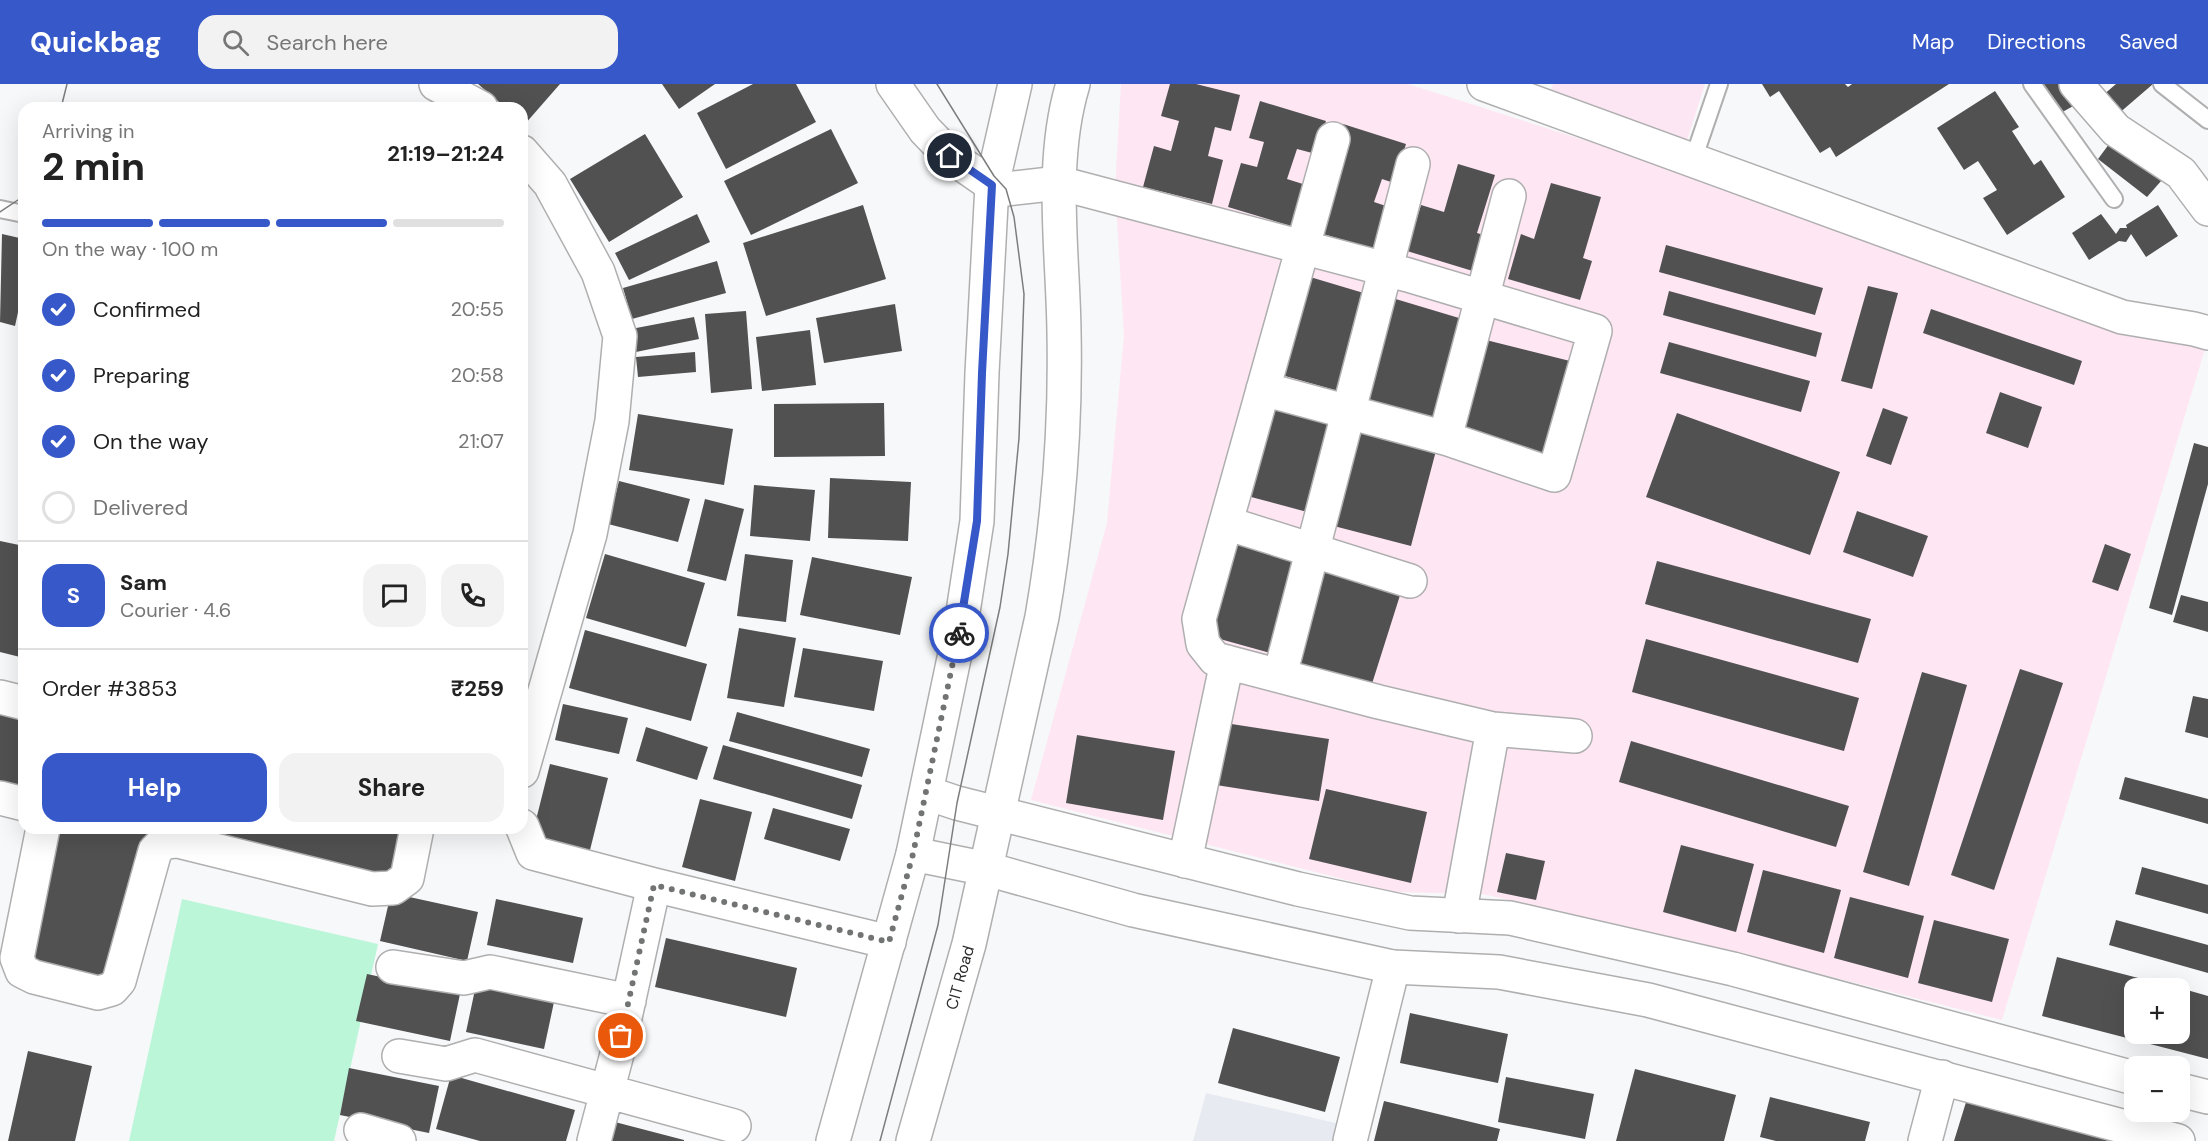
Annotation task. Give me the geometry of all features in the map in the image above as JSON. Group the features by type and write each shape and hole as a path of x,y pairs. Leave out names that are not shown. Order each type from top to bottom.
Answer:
{"street":[{"path":"436,84 470,102"},
{"path":"893,84 926,130 950,156 992,185 1006,189 1059,183 1385,269 1595,331 1554,475 1445,438 1263,389"},
{"path":"833,1141 913,854 961,625 977,521 992,185 1015,84"},
{"name":"CIT Road","path":"913,1141 969,944 987,869 1042,617 1051,564 1059,466 1064,334 1059,183 1073,84"},
{"path":"1484,84 1536,93 1693,160 2122,317 2208,333"},
{"path":"2076,84 2116,130 2181,173 2208,209"},
{"path":"1332,139 1199,619 1203,645 1215,659 1493,729 1575,736"},
{"path":"528,159 550,184 593,262 620,336 612,421 590,534 528,750"},
{"path":"1280,675 1413,164"},
{"path":"1445,438 1509,196"},
{"path":"1226,523 1410,581"},
{"path":"1185,861 1227,662"},
{"path":"0,698 18,702"},
{"path":"1459,916 1493,729"},
{"path":"927,792 957,802 1298,889 1410,913 1510,918 1733,969 2124,1075"},
{"path":"0,798 18,802"},
{"path":"42,834 17,958 22,971 34,977 98,993 112,989 119,981 155,851 164,842 177,841 372,889 393,888 407,878 416,834"},
{"path":"525,834 533,853 889,942"},
{"path":"913,854 987,869 1133,910 1393,967 1499,972 1648,1000 2178,1141"},
{"path":"594,1141 654,885"},
{"path":"393,967 464,978 490,972 628,1001"},
{"path":"1350,1141 1393,967"},
{"path":"399,1056 446,1064 475,1055 734,1125"},
{"path":"1925,1141 1942,1077"},
{"path":"2190,1092 2208,1097"},
{"path":"361,1130 399,1141"}],"lane":[{"path":"1693,160 1719,84"},
{"path":"2032,84 2114,199"},
{"path":"2162,84 2208,120"},
{"path":"0,208 18,212"}],"shaded area":[{"path":"1121,84 1408,84 2208,339 2002,1020 1682,939 1483,894 1394,892 1031,800 1107,523 1124,335 1115,188"},
{"path":"1553,84 1705,84 1687,140 1550,94"},
{"path":"1206,1093 1340,1124 1335,1141 1193,1141"}],"green space":[{"path":"182,899 378,944 334,1141 129,1141"}],"building":[{"path":"478,84 560,84 528,121 528,102 499,102"},
{"path":"662,84 715,84 679,109"},
{"path":"753,84 796,84 816,122 726,169 697,113"},
{"path":"1170,84 1196,84 1240,95 1231,131 1215,127 1208,156 1223,160 1212,204 1143,187 1154,146 1171,151 1179,121 1161,116"},
{"path":"1762,84 1845,84 1848,87 1852,84 1949,84 1836,157 1830,147 1820,153 1779,91 1770,97"},
{"path":"2042,84 2072,84 2082,101 2059,114"},
{"path":"2116,84 2153,84 2110,121 2094,103"},
{"path":"1995,91 2019,127 2012,131 2034,165 2041,160 2065,197 2007,235 1983,198 1997,190 1978,161 1964,170 1937,128"},
{"path":"1260,101 1326,121 1316,154 1297,149 1287,179 1306,185 1294,227 1228,207 1241,163 1257,167 1264,142 1249,138"},
{"path":"1343,124 1406,144 1394,183 1382,179 1374,202 1389,207 1376,250 1310,230 1335,192 1343,166 1331,162"},
{"path":"831,129 858,183 751,235 724,181"},
{"path":"2118,132 2169,172 2147,197 2098,159"},
{"path":"645,134 683,197 609,242 570,179"},
{"path":"1458,164 1495,175 1477,233 1487,236 1476,272 1407,251 1421,205 1444,212"},
{"path":"1551,183 1601,197 1583,258 1592,261 1580,300 1508,279 1521,234 1534,239"},
{"path":"863,205 886,279 766,316 743,243"},
{"path":"2158,205 2178,236 2146,257 2131,234 2126,242 2119,241 2089,260 2072,233 2101,214 2116,234 2120,228 2127,228 2126,225"},
{"path":"697,214 710,242 629,280 615,253"},
{"path":"2,234 18,238 18,312 15,326 0,322"},
{"path":"1666,245 1823,288 1815,315 1659,272"},
{"path":"717,261 726,293 632,319 623,288"},
{"path":"1300,274 1367,294 1338,391 1271,372"},
{"path":"1868,286 1898,293 1872,389 1841,381"},
{"path":"1669,291 1822,333 1816,357 1663,315"},
{"path":"1389,297 1469,321 1438,421 1359,397"},
{"path":"895,304 902,351 824,363 816,318"},
{"path":"1931,309 2082,361 2074,385 1923,333"},
{"path":"746,311 752,389 711,393 705,314"},
{"path":"694,317 699,339 636,352 631,329"},
{"path":"810,330 816,385 762,391 756,337"},
{"path":"1486,340 1570,361 1546,459 1462,438"},
{"path":"1669,342 1810,381 1801,412 1660,373"},
{"path":"695,352 696,372 638,377 636,357"},
{"path":"2000,392 2042,407 2028,448 1986,433"},
{"path":"1263,396 1338,416 1311,513 1236,493"},
{"path":"884,403 885,456 774,457 774,404"},
{"path":"1883,408 1908,417 1891,465 1866,456"},
{"path":"1677,413 1840,472 1810,555 1646,497"},
{"path":"638,414 733,429 724,485 629,470"},
{"path":"1358,422 1438,443 1411,546 1330,525"},
{"path":"2194,443 2208,447 2208,484 2172,615 2149,608"},
{"path":"830,478 911,482 908,541 828,538"},
{"path":"619,481 690,499 678,542 608,524"},
{"path":"754,485 815,490 810,541 750,536"},
{"path":"705,499 744,509 726,581 687,571"},
{"path":"1857,511 1928,536 1913,577 1843,552"},
{"path":"1231,531 1310,554 1281,656 1202,634"},
{"path":"0,541 18,545 18,656 0,652"},
{"path":"2105,544 2131,554 2118,591 2092,582"},
{"path":"605,554 705,583 686,647 586,618"},
{"path":"745,554 793,560 786,622 737,616"},
{"path":"812,557 912,577 900,635 800,615"},
{"path":"1657,561 1871,619 1858,663 1645,604"},
{"path":"1321,564 1402,589 1370,690 1290,665"},
{"path":"2181,595 2208,602 2208,632 2173,622"},
{"path":"739,628 796,638 784,707 727,698"},
{"path":"585,630 707,664 691,721 569,688"},
{"path":"1646,639 1859,698 1844,751 1632,692"},
{"path":"803,648 883,661 874,711 794,697"},
{"path":"2020,669 2063,683 1994,890 1951,875"},
{"path":"1922,672 1967,685 1909,886 1863,872"},
{"path":"2193,696 2208,699 2208,738 2185,732"},
{"path":"563,704 628,718 619,754 555,740"},
{"path":"737,712 870,749 862,777 729,741"},
{"path":"0,714 18,718 18,790 0,785"},
{"path":"1225,723 1329,739 1319,801 1216,785"},
{"path":"646,727 708,747 697,780 636,761"},
{"path":"1077,735 1175,751 1163,820 1066,803"},
{"path":"1631,741 1849,806 1836,847 1619,782"},
{"path":"723,745 862,785 852,819 713,779"},
{"path":"550,764 608,778 590,850 532,836"},
{"path":"2125,777 2208,799 2208,824 2119,799"},
{"path":"1326,789 1427,812 1411,883 1309,859"},
{"path":"700,799 752,812 735,881 682,867"},
{"path":"773,808 850,829 840,861 764,839"},
{"path":"58,834 146,834 103,986 25,967"},
{"path":"209,834 404,834 391,876"},
{"path":"1681,845 1754,864 1736,932 1663,912"},
{"path":"1506,853 1545,861 1536,900 1497,892"},
{"path":"2142,867 2208,885 2208,914 2135,894"},
{"path":"1763,870 1841,890 1824,953 1747,932"},
{"path":"391,893 478,912 467,961 380,941"},
{"path":"1850,897 1924,916 1908,978 1834,958"},
{"path":"496,899 583,918 573,963 487,945"},
{"path":"1934,920 2009,939 1992,1002 1918,983"},
{"path":"2116,920 2208,945 2208,973 2109,945"},
{"path":"666,938 797,968 786,1017 655,987"},
{"path":"2057,957 2138,978 2124,978 2124,1037 2042,1016"},
{"path":"367,974 460,994 450,1041 356,1021"},
{"path":"476,985 554,1002 544,1049 466,1032"},
{"path":"2190,991 2208,996 2208,1059 2150,1044 2190,1044"},
{"path":"1410,1013 1508,1034 1498,1083 1400,1063"},
{"path":"1233,1028 1340,1057 1325,1112 1218,1083"},
{"path":"28,1051 92,1066 75,1141 8,1141"},
{"path":"349,1068 439,1086 429,1133 340,1115"},
{"path":"1635,1069 1736,1095 1724,1141 1616,1141"},
{"path":"451,1075 575,1110 566,1141 480,1141 436,1129"},
{"path":"1506,1077 1594,1094 1585,1139 1498,1122"},
{"path":"1770,1097 1870,1122 1865,1141 1776,1141 1760,1137"},
{"path":"1967,1099 2109,1140 2109,1141 1954,1141"},
{"path":"1384,1101 1500,1129 1497,1141 1374,1141"},
{"path":"611,1121 684,1140 684,1141 606,1141"}],"tram line":[{"path":"62,102 67,84"},
{"path":"880,1141 938,925 957,803 1000,607 1008,554 1019,438 1024,294 1014,217 1006,189 994,176 937,84"},
{"path":"0,212 18,200"}],"way so far":[{"path":"621,1036 654,885 889,942 913,854 959,633"}],"route":[{"path":"950,156 992,185 977,521 959,633"}]}
